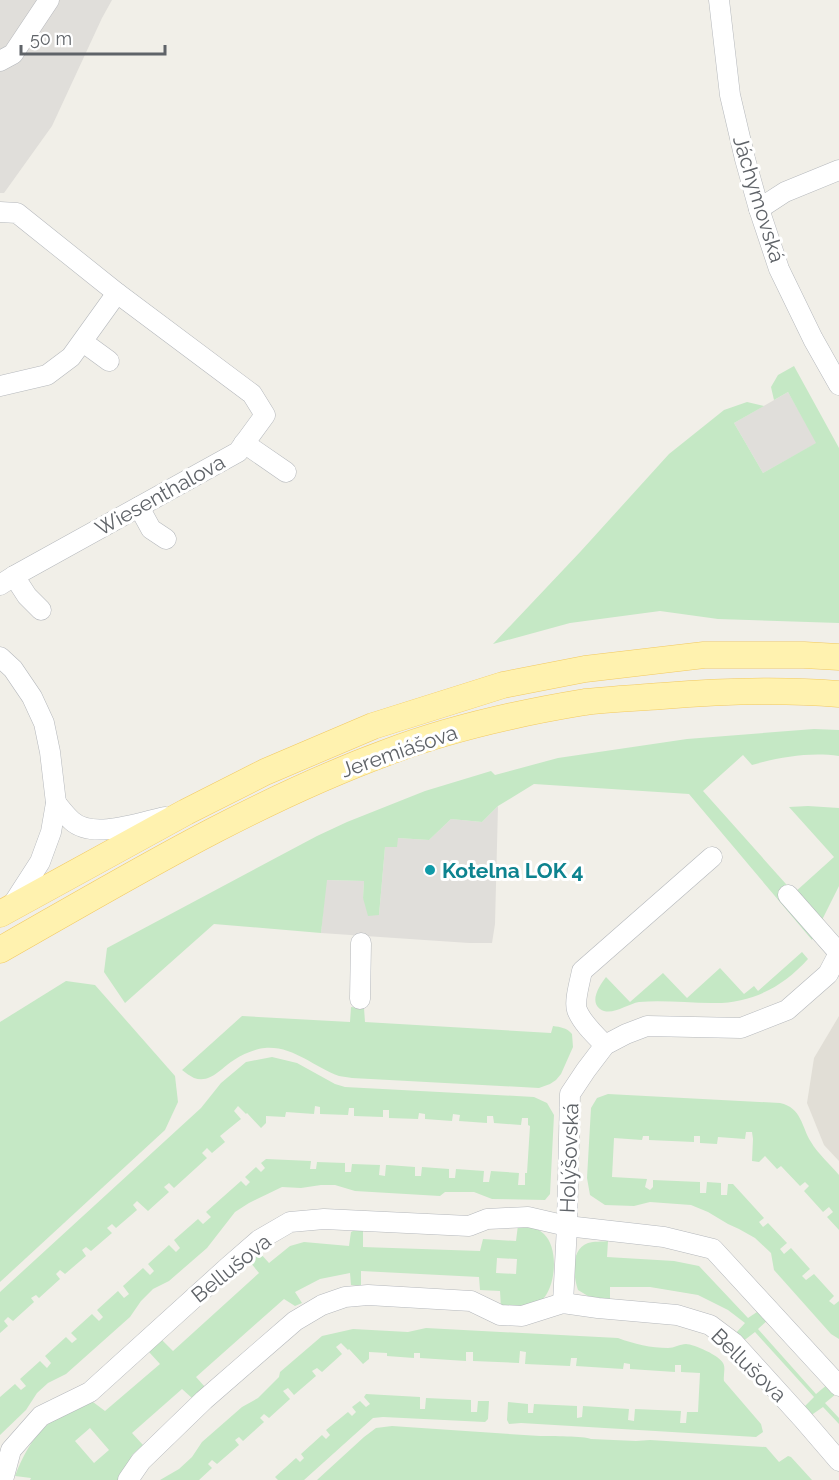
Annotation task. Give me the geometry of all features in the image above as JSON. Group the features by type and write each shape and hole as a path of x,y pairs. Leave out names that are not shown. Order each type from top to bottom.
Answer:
{"main road":[{"name":"Jeremiášova","path":"5,911 186,812 265,772 373,726 503,685 585,669 704,656 839,657"},
{"name":"Jeremiášova","path":"0,950 155,862 267,804 388,752 450,732 510,716 588,702 714,692 801,691 839,694"}],"street":[{"path":"0,61 13,54 49,0"},
{"name":"Jáchymovská","path":"719,0 730,95 759,208 779,269 813,339 839,385"},
{"path":"759,208 785,192 839,170"},
{"name":"Wiesenthalova","path":"0,212 17,213 252,394 265,415 238,452 7,580"},
{"path":"0,386 47,375 71,357 117,292"},
{"path":"82,342 109,361"},
{"path":"244,443 286,472"},
{"path":"139,507 151,529 166,539"},
{"path":"7,580 41,610"},
{"path":"0,657 13,669 32,697 44,723 56,803 51,832 40,862 5,911"},
{"path":"56,803 72,822 79,826 99,830 186,812"},
{"path":"605,1045 591,1031 576,1009 582,971 712,857"},
{"path":"788,895 839,953"},
{"path":"360,999 361,944"},
{"name":"Holýšovská","path":"567,1226 570,1094 605,1045 646,1026 741,1028 787,1010 828,974 839,953"},
{"name":"Bellušova","path":"3,1480 11,1450 40,1416 90,1392 228,1267 260,1240 290,1222 324,1219 469,1226 487,1219 528,1217 567,1226 664,1236 713,1249 839,1386"},
{"path":"563,1303 567,1226"},
{"name":"Bellušova","path":"128,1480 141,1461 204,1400 288,1326 321,1305 345,1298 368,1295 471,1301 500,1315 522,1316 563,1303 677,1315 710,1325 734,1343 839,1461"}],"shaded area":[{"path":"0,0 112,0 52,126 4,193 0,193"},
{"path":"788,392 817,443 763,473 734,423"},
{"path":"498,806 495,924 492,943 321,933 326,880 364,881 363,898 379,915 385,847 398,838 429,840 451,819 482,822"},
{"path":"839,1016 839,1161 824,1145 807,1103 814,1058"}],"green space":[{"path":"794,366 839,448 839,623 718,619 660,611 570,623 493,644 669,454 724,410 747,402 764,406 734,423 763,473 816,443 788,392 774,400 771,387 778,375"},
{"path":"814,729 839,730 839,756 795,756 752,765 743,755 703,791 794,893 834,857 789,807 839,808 839,886 812,940 689,794 534,784 498,806 482,822 451,819 429,840 398,838 397,847 385,847 379,915 368,916 363,898 364,881 327,880 321,933 214,924 125,1003 104,972 107,948 317,836 425,791 491,771 495,775 558,758 687,739"},
{"path":"802,952 808,959 798,969 777,985 753,997 726,1003 639,1002 609,1012 600,1009 595,1002 595,997 606,977 630,1002 663,973 687,998 720,968 744,994 754,986 758,991"},
{"path":"66,981 95,985 175,1076 178,1102 165,1130 0,1282 0,1022"},
{"path":"351,1007 364,1008 365,1022 551,1033 553,1026 559,1027 572,1034 573,1047 561,1074 550,1084 539,1088 342,1077 285,1050 275,1048 265,1048 245,1054 206,1079 194,1078 182,1070 242,1016 350,1022"},
{"path":"272,1057 297,1063 345,1087 534,1097 547,1103 554,1115 550,1194 545,1200 492,1199 474,1192 445,1192 440,1196 355,1191 335,1185 282,1187 235,1212 207,1248 169,1281 153,1289 130,1317 66,1374 48,1383 37,1393 26,1410 0,1435 0,1397 15,1384 21,1390 26,1386 20,1379 40,1361 47,1368 51,1363 45,1356 66,1337 72,1343 77,1339 71,1333 92,1314 99,1321 103,1317 97,1310 118,1291 124,1298 129,1294 123,1286 143,1268 150,1275 154,1271 148,1264 169,1245 176,1252 180,1248 174,1240 198,1219 203,1224 211,1217 206,1212 241,1181 246,1186 250,1182 245,1177 256,1167 261,1172 265,1168 261,1163 266,1159 311,1161 310,1169 316,1169 317,1162 345,1163 345,1172 351,1172 352,1164 380,1165 379,1175 385,1176 386,1165 415,1167 415,1176 421,1176 422,1167 449,1169 449,1178 455,1178 456,1169 484,1171 483,1182 489,1182 491,1171 519,1173 518,1185 525,1185 530,1126 528,1118 522,1118 521,1125 494,1123 493,1116 487,1116 487,1123 459,1121 460,1115 453,1114 452,1121 425,1119 425,1114 419,1113 418,1119 389,1118 389,1110 383,1110 383,1117 354,1116 354,1108 349,1108 348,1115 320,1114 320,1107 315,1106 314,1114 286,1112 285,1117 266,1116 266,1123 261,1128 238,1106 234,1111 241,1119 220,1136 225,1142 212,1153 207,1148 202,1153 207,1158 174,1188 169,1183 164,1187 169,1192 148,1211 137,1201 133,1205 137,1210 116,1228 112,1224 107,1228 112,1233 91,1251 86,1247 82,1250 86,1256 65,1274 60,1270 56,1274 60,1279 39,1298 36,1295 31,1298 34,1302 13,1321 8,1317 4,1321 8,1326 0,1333 0,1292 201,1108 221,1083 246,1062"},
{"path":"608,1094 780,1103 787,1105 797,1113 814,1146 839,1175 839,1230 827,1217 833,1212 829,1207 823,1212 804,1191 809,1186 805,1182 800,1186 781,1166 777,1169 765,1156 759,1162 752,1161 752,1132 746,1132 745,1139 718,1137 717,1144 700,1143 700,1136 694,1136 694,1142 649,1140 649,1136 643,1136 642,1140 614,1138 612,1177 647,1179 645,1187 650,1190 653,1187 653,1180 700,1182 700,1193 706,1193 707,1182 721,1183 721,1195 727,1195 728,1184 733,1184 764,1218 759,1222 763,1227 768,1223 787,1243 780,1249 784,1254 791,1248 810,1269 802,1276 806,1280 814,1274 834,1296 829,1301 834,1305 839,1301 839,1339 831,1334 774,1270 771,1253 755,1238 691,1205 650,1202 634,1206 605,1205 590,1195 587,1178 591,1108 597,1098"},
{"path":"518,1225 529,1226 544,1234 552,1248 553,1277 547,1294 538,1303 522,1307 501,1308 500,1291 480,1290 479,1277 361,1271 361,1286 351,1285 350,1273 320,1279 295,1292 302,1303 295,1306 284,1299 196,1377 205,1387 192,1398 182,1389 132,1433 143,1445 132,1455 126,1473 120,1480 30,1480 31,1478 15,1476 28,1449 44,1428 65,1413 93,1402 105,1411 160,1364 149,1352 162,1340 173,1351 259,1273 250,1262 260,1253 269,1263 290,1246 304,1242 349,1246 351,1232 355,1230 363,1231 363,1247 480,1251 483,1239 516,1241","holes":["497,1258 517,1259 516,1274 496,1273","90,1428 109,1450 94,1463 75,1441"]},
{"path":"608,1241 607,1257 674,1261 699,1266 748,1318 760,1310 769,1319 758,1329 816,1394 828,1384 836,1394 825,1403 839,1418 839,1424 823,1407 810,1416 803,1408 814,1397 755,1332 742,1342 735,1334 745,1323 728,1310 698,1295 650,1287 610,1287 610,1301 588,1296 578,1290 574,1264 578,1251 588,1243"},
{"path":"426,1328 618,1338 662,1348 686,1344 695,1346 721,1360 724,1367 724,1381 761,1424 763,1432 756,1437 509,1424 507,1420 508,1402 528,1404 528,1413 533,1413 534,1404 577,1406 577,1418 582,1417 583,1406 629,1409 628,1420 634,1421 635,1409 681,1411 680,1423 686,1423 687,1412 698,1412 700,1373 681,1372 681,1365 675,1365 675,1372 630,1369 630,1364 624,1363 623,1369 576,1366 577,1358 571,1358 570,1366 525,1364 526,1352 520,1351 519,1363 473,1361 473,1352 466,1352 466,1361 420,1358 420,1353 414,1353 414,1358 369,1352 369,1359 363,1364 341,1343 336,1347 342,1354 322,1372 317,1368 312,1371 316,1376 294,1395 288,1388 283,1391 290,1399 269,1418 264,1414 260,1418 264,1422 243,1441 239,1437 235,1440 239,1445 217,1464 212,1460 208,1464 212,1468 199,1480 160,1480 179,1469 192,1457 202,1442 242,1407 258,1398 279,1377 280,1372 322,1336 353,1329 408,1332"},
{"path":"366,1394 420,1397 420,1409 425,1409 426,1398 471,1400 471,1412 477,1412 478,1401 489,1401 488,1419 485,1422 373,1418 304,1480 278,1480 275,1477 296,1458 300,1462 304,1458 301,1454 322,1435 326,1439 330,1435 326,1430 348,1412 352,1416 356,1412 352,1407 360,1401 366,1407 370,1404 364,1397"},
{"path":"392,1426 591,1439 766,1447 779,1462 788,1456 791,1457 812,1480 317,1480 376,1428"}],"place":[{"name":"Kotelna LOK 4","path":"430,870"}]}
